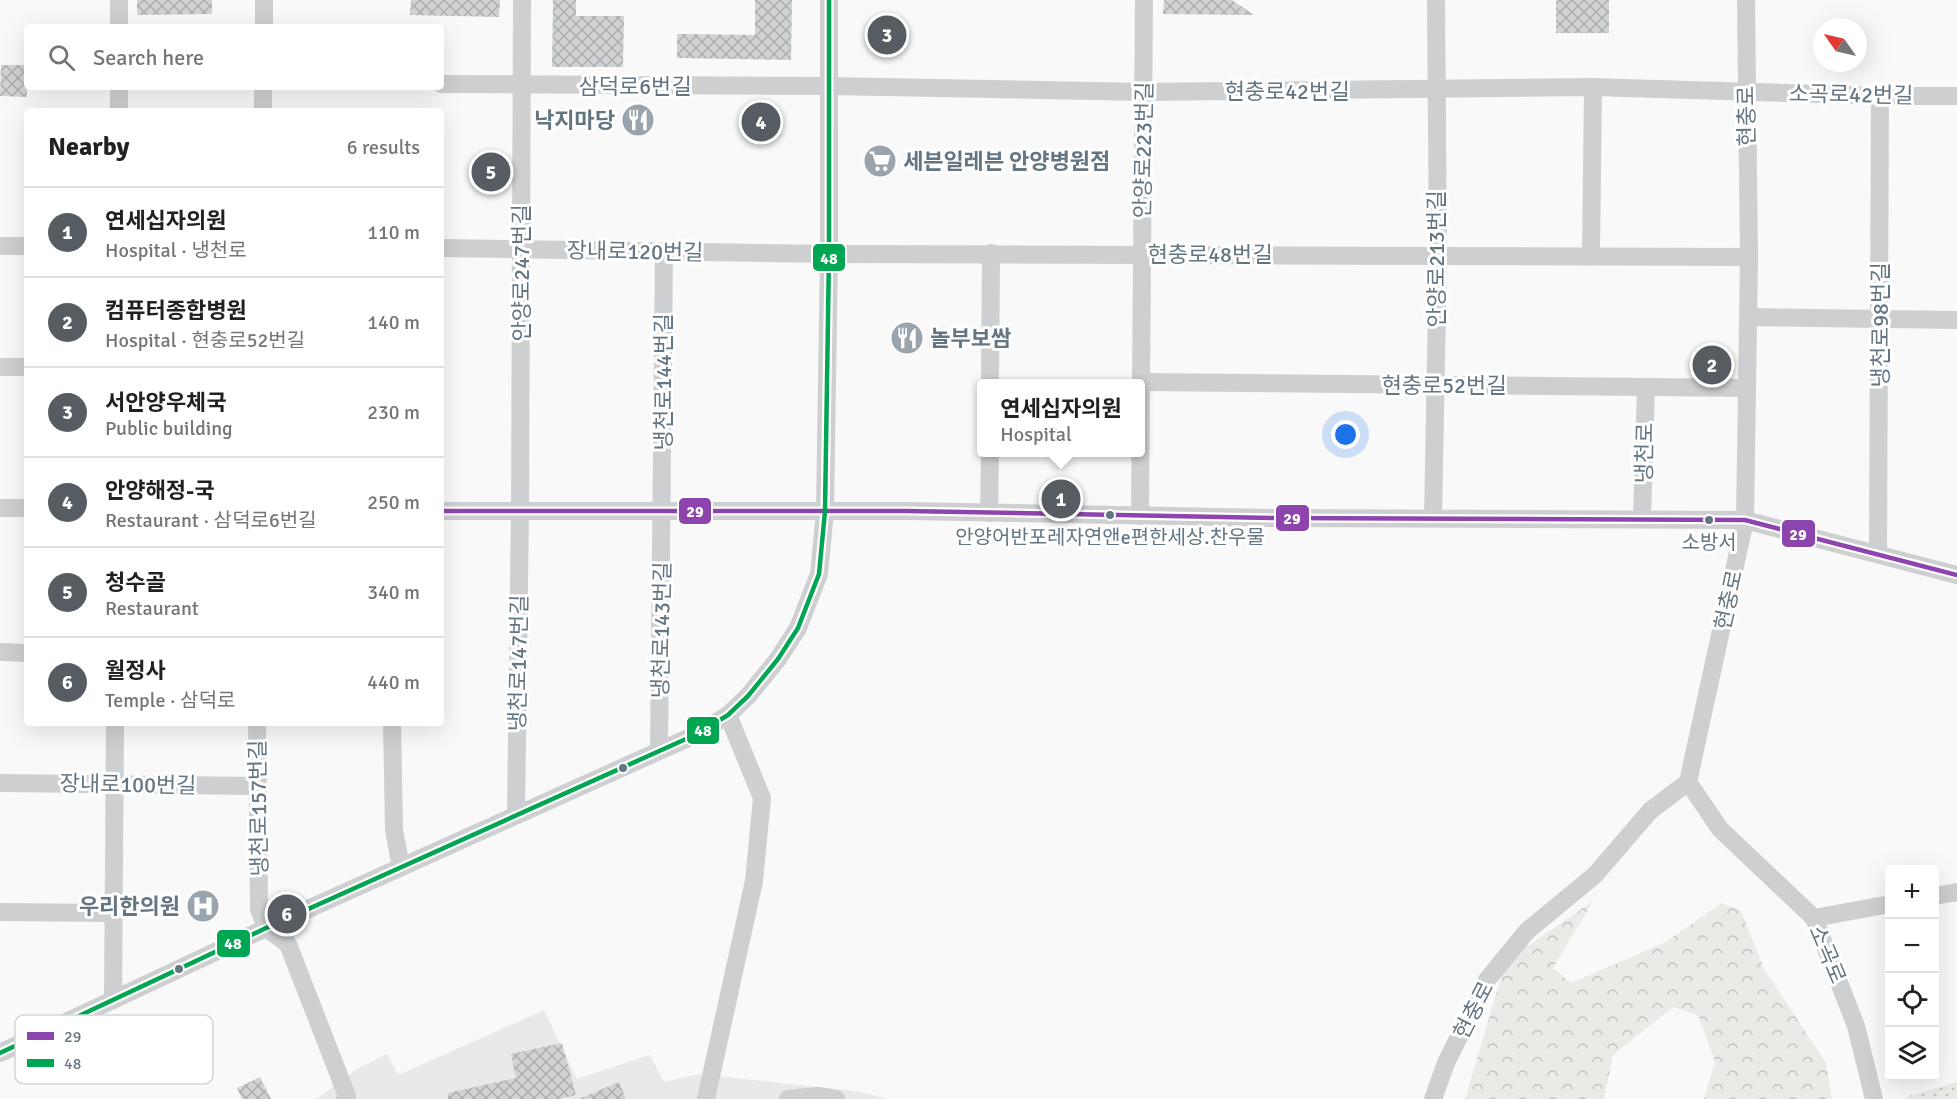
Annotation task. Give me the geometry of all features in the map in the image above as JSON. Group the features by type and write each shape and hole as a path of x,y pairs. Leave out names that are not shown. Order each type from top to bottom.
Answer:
{"street":[{"path":"119,0 119,24"},
{"path":"264,0 264,24"},
{"name":"안양로247번길","path":"520,511 522,0"},
{"path":"81,1015 660,748 697,734 728,715 763,678 798,628 819,574 825,511 829,254 829,0"},
{"name":"안양로223번길","path":"1142,379 1144,0"},
{"name":"안양로213번길","path":"1433,518 1438,255 1436,0"},
{"name":"현충로","path":"1433,1099 1446,1063 1487,980 1513,947 1527,931 1595,875 1650,811 1688,782 1745,520 1749,256 1745,92 1746,0"},
{"name":"삼덕로6번길","path":"444,84 829,86"},
{"name":"현충로42번길","path":"829,86 1143,92 1593,87 1745,92"},
{"path":"1591,256 1593,87"},
{"path":"119,90 119,108"},
{"path":"263,90 263,108"},
{"name":"소곡로42번길","path":"1745,92 1957,96"},
{"name":"냉천로98번길","path":"1878,554 1880,96"},
{"path":"0,246 24,246"},
{"name":"장내로120번길","path":"444,248 829,254"},
{"name":"냉천로144번길","path":"663,512 664,252"},
{"path":"990,379 992,253"},
{"name":"현충로48번길","path":"829,254 1749,256"},
{"path":"1748,317 1957,320"},
{"path":"0,367 24,367"},
{"name":"현충로52번길","path":"1145,382 1747,388"},
{"name":"냉천로","path":"1642,519 1646,387"},
{"path":"989,513 990,457"},
{"name":"안양로223번길","path":"1140,516 1141,457"},
{"path":"0,508 24,508"},
{"path":"444,511 825,511 1140,516 1745,520 1957,575"},
{"name":"냉천로147번길","path":"516,814 520,511"},
{"name":"냉천로143번길","path":"660,748 663,512"},
{"path":"0,652 24,653"},
{"path":"706,1099 754,881 762,798 728,715"},
{"path":"113,1000 115,726"},
{"name":"냉천로157번길","path":"257,726 259,909 266,928"},
{"path":"392,726 394,830 401,867"},
{"name":"소곡로","path":"1688,782 1720,829 1814,918 1856,1026 1874,1099"},
{"name":"장내로100번길","path":"0,783 256,786"},
{"path":"1939,895 1957,892"},
{"path":"1814,918 1885,905"},
{"path":"0,912 113,914"},
{"path":"266,928 288,944 339,1071 345,1099"},
{"path":"0,1053 15,1046"},
{"path":"788,1099 818,1096 836,1099"}],"shaded area":[{"path":"544,1010 577,1079 650,1055 664,1082 699,1074 861,1092 888,1099 317,1099 357,1069 387,1054 398,1075"}],"green space":[{"path":"1593,901 1553,968 1571,983 1664,943 1722,903 1741,911 1764,969 1826,1063 1832,1099 1704,1099 1715,1061 1698,1015 1673,1007 1613,1055 1604,1099 1465,1099 1506,961"},
{"path":"1957,1082 1957,1099 1903,1099 1909,1096"}],"building":[{"path":"137,0 212,0 212,14 137,15"},
{"path":"411,0 500,0 499,17 410,15"},
{"path":"553,0 576,0 576,16 624,16 623,67 552,67"},
{"path":"755,0 792,0 791,60 677,58 677,34 755,35"},
{"path":"1164,0 1232,0 1254,15 1163,14"},
{"path":"1556,0 1609,0 1609,33 1556,33"},
{"path":"1,65 24,65 24,90 27,90 27,97 0,96"},
{"path":"562,1043 576,1095 559,1099 448,1099 448,1093 516,1078 511,1054"},
{"path":"260,1077 271,1099 242,1099 237,1088"},
{"path":"619,1082 626,1099 579,1099"}],"transit line":[{"name":"48","path":"81,1015 266,928 697,734 728,715 748,696 778,659 798,628 819,574 825,511 829,254 829,0"},
{"name":"29","path":"444,511 907,511 1275,518 1745,520 1957,575"},
{"name":"48","path":"0,1053 15,1046"}],"place":[{"name":"서안양우체국","path":"887,35"},
{"name":"낙지마당","path":"638,120"},
{"name":"안양해정-국","path":"761,122"},
{"name":"세븐일레븐 안양병원점","path":"880,161"},
{"name":"청수골","path":"491,172"},
{"name":"놀부보쌈","path":"907,338"},
{"name":"컴퓨터종합병원","path":"1712,365"},
{"name":"연세십자의원","path":"1061,499"},
{"name":"안양어반포레자연앤e편한세상.찬우물","path":"1110,515"},
{"name":"소방서","path":"1709,520"},
{"name":"우리한의원","path":"203,906"},
{"name":"월정사","path":"287,914"}]}
